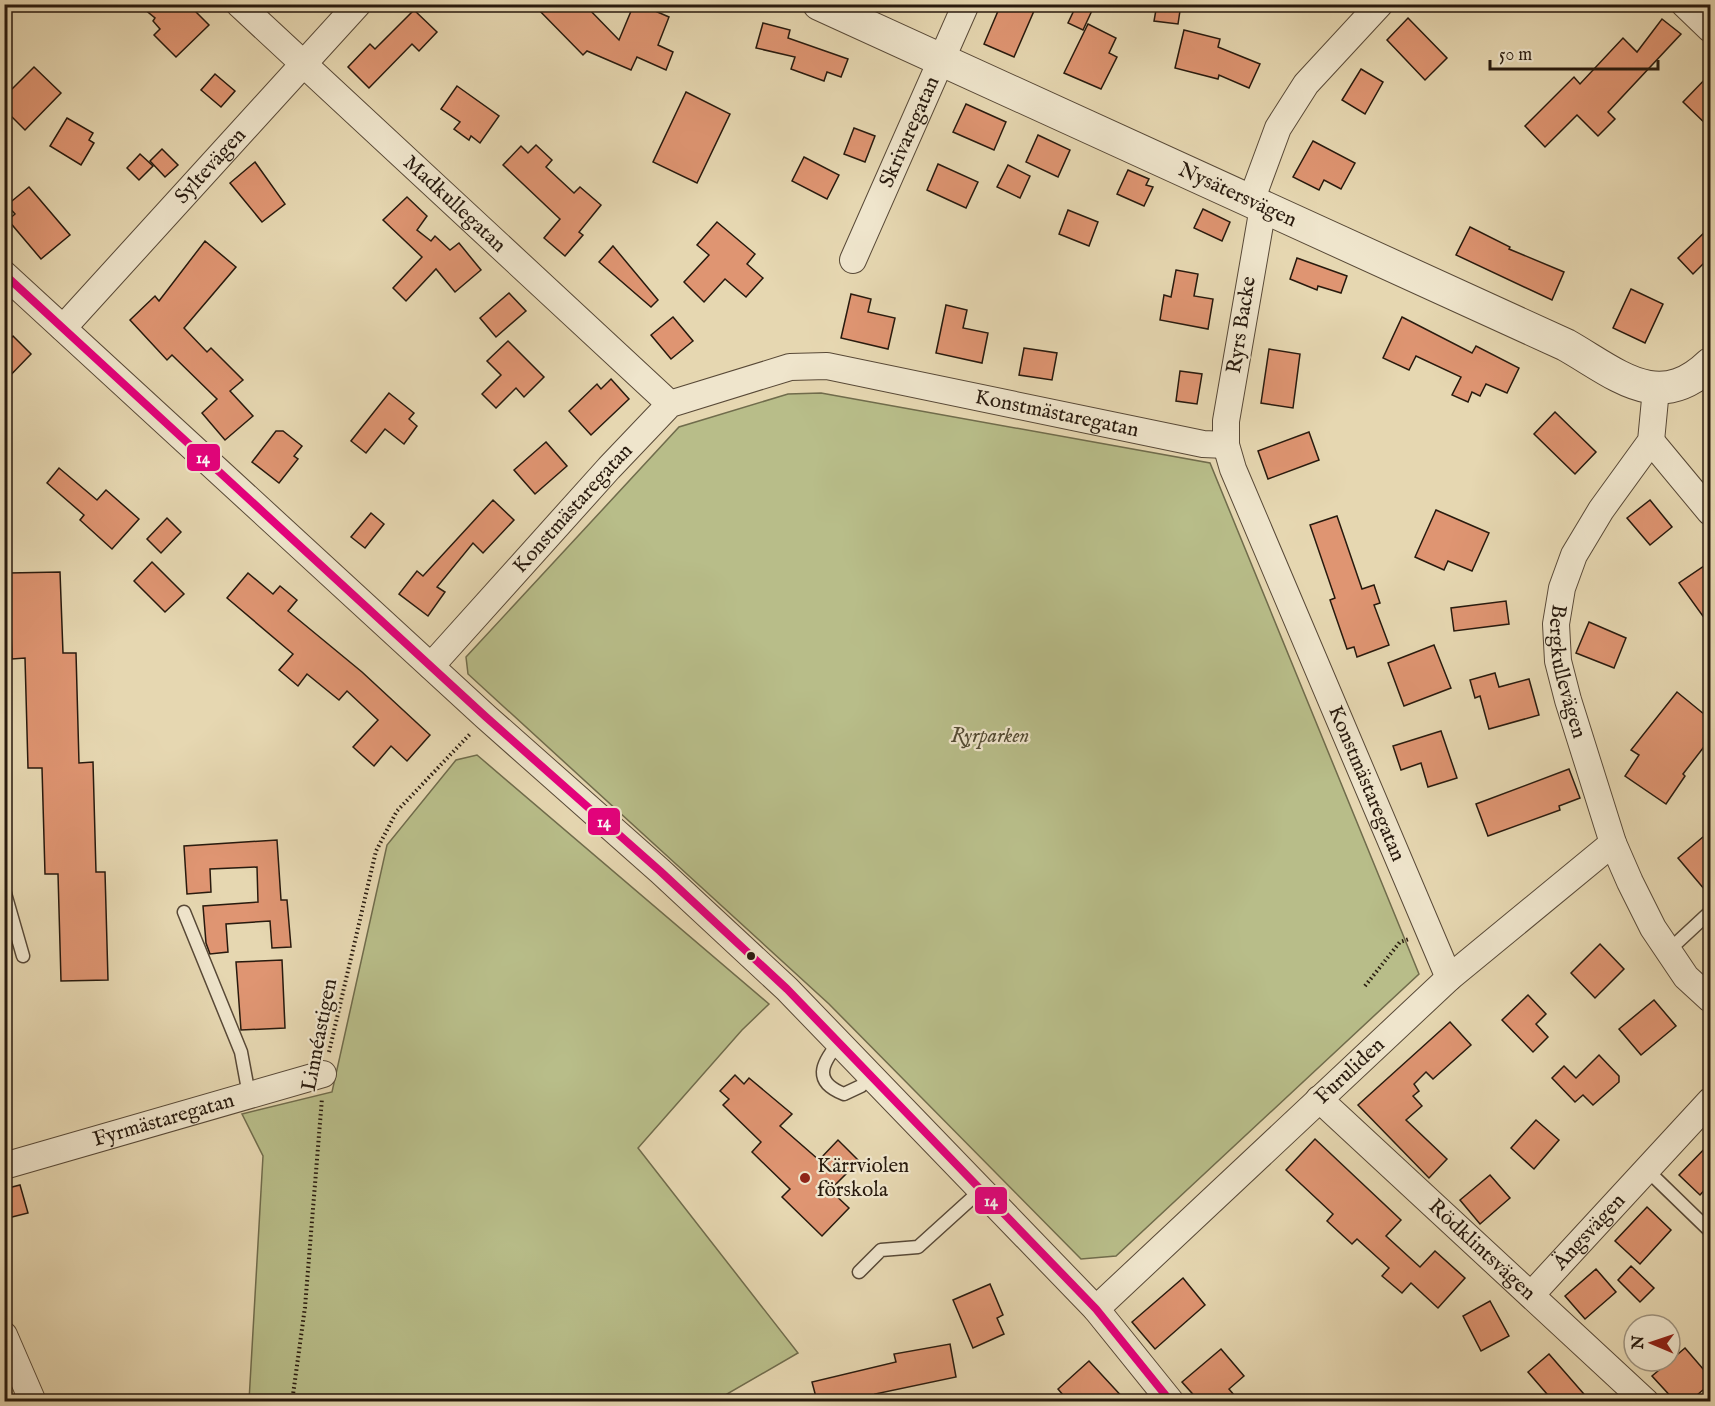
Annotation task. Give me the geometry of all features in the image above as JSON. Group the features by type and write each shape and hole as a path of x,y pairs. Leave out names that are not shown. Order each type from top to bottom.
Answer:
{"street":[{"name":"Madkullegatan","path":"239,4 670,404"},
{"name":"Syltevägen","path":"60,333 358,4"},
{"name":"Nysätersvägen","path":"819,4 1566,345 1636,384 1656,389"},
{"name":"Skrivaregatan","path":"853,260 966,4"},
{"name":"Ryrs Backe","path":"1226,445 1226,421 1257,204 1278,128 1306,84 1380,4"},
{"path":"1684,4 1710,29"},
{"path":"4,274 60,333 788,989 838,1044 1096,1309 1171,1401"},
{"path":"1710,364 1686,383 1671,389 1656,389 1651,441 1710,512"},
{"name":"Konstmästaregatan","path":"431,666 609,468 670,404 790,367 827,366 1203,444 1226,445 1233,469 1449,978"},
{"name":"Bergkullevägen","path":"1651,441 1601,510 1574,555 1562,588 1556,624 1558,660 1568,700 1613,843 1644,910 1668,951 1686,977 1710,999"},
{"name":"Furuliden","path":"1096,1309 1449,978 1613,843"},
{"name":"Fyrmästaregatan","path":"4,1166 323,1074"},
{"name":"Rödklintsvägen","path":"1318,1099 1646,1401"},
{"name":"Ängsvägen","path":"1531,1295 1710,1101"},
{"path":"4,1335 33,1401"}],"lane":[{"path":"4,890 23,956"},
{"path":"184,912 241,1052 249,1095"},
{"path":"1668,951 1710,912"},
{"path":"838,1044 824,1062 822,1070 825,1080 835,1090 844,1094 861,1086 869,1076"},
{"path":"1647,1170 1710,1231"},
{"path":"859,1272 881,1250 918,1246 981,1190"}],"path":[{"name":"Linnéastigen","path":"292,1401 305,1307 313,1195 321,1134 323,1074 376,851 397,812 486,717"},
{"path":"1365,986 1400,942 1430,934"}],"green space":[{"name":"Ryrparken","path":"821,393 1210,463 1419,974 1116,1256 1081,1259 829,1004 468,674 466,657 679,427 788,394"},
{"path":"477,755 769,1004 742,1030 638,1148 798,1353 715,1401 249,1401 263,1156 242,1114 332,1092 387,845 456,760"}],"building":[{"path":"138,4 188,4 209,25 176,57 154,35 160,29 153,21 155,18"},
{"path":"533,4 584,4 619,40 634,4 669,17 658,45 673,52 666,70 637,57 631,70 587,51 583,55"},
{"path":"1001,4 1037,4 1014,57 984,44"},
{"path":"1077,4 1095,4 1083,30 1068,23"},
{"path":"1157,4 1181,4 1178,24 1154,21"},
{"path":"414,10 437,32 419,51 412,44 369,88 348,67 370,44 375,49"},
{"path":"1408,18 1447,58 1425,80 1387,40"},
{"path":"1662,19 1681,34 1608,112 1615,119 1598,136 1577,115 1545,147 1525,126 1574,77 1580,84 1623,38 1637,52"},
{"path":"763,23 790,30 788,38 848,59 841,77 827,72 824,81 791,69 795,57 756,48"},
{"path":"1088,24 1116,38 1109,53 1117,57 1101,89 1064,73"},
{"path":"1184,30 1220,39 1218,47 1260,64 1249,88 1219,75 1218,79 1175,68"},
{"path":"34,67 61,93 25,130 4,109 4,97"},
{"path":"1361,69 1383,82 1365,114 1342,100"},
{"path":"215,74 235,91 221,107 201,90"},
{"path":"1710,74 1710,128 1683,102"},
{"path":"457,86 499,116 480,143 471,136 469,140 454,129 460,122 441,109"},
{"path":"686,92 730,114 697,183 653,162"},
{"path":"966,104 1006,122 994,150 953,132"},
{"path":"67,118 93,133 89,140 94,143 81,165 50,146"},
{"path":"854,128 875,136 865,162 844,154"},
{"path":"1038,135 1070,150 1058,177 1026,162"},
{"path":"1313,141 1355,163 1341,189 1324,180 1319,190 1293,177"},
{"path":"536,145 552,160 546,167 574,193 580,187 601,205 579,232 583,235 565,256 544,238 560,219 503,165 521,146 528,153"},
{"path":"162,149 178,165 165,177 150,161"},
{"path":"140,154 153,166 139,180 127,168"},
{"path":"804,157 839,175 827,199 792,181"},
{"path":"255,162 285,204 262,222 230,183"},
{"path":"938,164 978,182 966,208 927,190"},
{"path":"1008,165 1030,176 1020,198 997,187"},
{"path":"1128,170 1149,179 1146,185 1153,187 1144,206 1117,194"},
{"path":"29,187 70,235 41,259 8,220 15,214 7,205"},
{"path":"407,197 427,216 417,230 431,241 435,236 450,250 459,243 481,270 455,292 436,269 406,301 393,288 422,257 383,220"},
{"path":"1203,209 1230,222 1222,241 1194,228"},
{"path":"1068,210 1098,222 1089,246 1059,234"},
{"path":"717,222 755,254 747,264 763,278 746,297 725,279 704,302 684,282 709,255 697,245"},
{"path":"1470,227 1510,247 1509,249 1564,272 1552,300 1456,255"},
{"path":"1710,227 1710,257 1693,274 1678,258"},
{"path":"205,241 236,267 184,328 207,352 211,348 243,380 230,391 253,416 225,440 202,413 217,399 172,355 167,360 130,320 155,296 159,301"},
{"path":"613,246 658,300 651,307 599,262"},
{"path":"1297,258 1347,276 1341,293 1318,286 1317,290 1290,279"},
{"path":"1176,270 1198,274 1194,296 1213,299 1208,329 1160,320 1164,295 1171,297"},
{"path":"1631,289 1663,304 1645,343 1613,328"},
{"path":"509,293 526,311 496,337 480,318"},
{"path":"851,294 871,299 868,312 895,318 888,349 841,338"},
{"path":"946,305 967,310 963,328 988,333 982,363 936,353"},
{"path":"673,317 693,341 671,359 651,335"},
{"path":"1402,317 1472,353 1476,346 1519,368 1507,393 1486,384 1480,396 1472,392 1468,402 1452,395 1461,377 1416,356 1409,370 1383,358"},
{"path":"13,336 31,354 4,382 4,345"},
{"path":"508,341 544,377 524,397 516,388 496,408 482,394 501,375 487,361"},
{"path":"1024,348 1057,353 1052,380 1019,375"},
{"path":"1269,349 1300,354 1293,408 1261,403"},
{"path":"1180,371 1202,374 1197,404 1176,401"},
{"path":"611,379 629,399 591,435 569,411 597,384 601,389"},
{"path":"389,393 414,413 409,419 417,426 404,444 385,429 366,453 351,441"},
{"path":"1555,412 1596,452 1575,474 1534,434"},
{"path":"276,431 283,431 302,446 294,456 298,459 279,483 252,462"},
{"path":"1309,432 1319,460 1268,479 1258,451"},
{"path":"546,442 567,466 535,494 514,470"},
{"path":"59,468 97,500 106,490 139,519 112,549 80,520 84,515 47,483"},
{"path":"493,500 514,520 483,553 473,543 437,587 445,592 428,616 399,594 417,571 423,576"},
{"path":"1650,500 1672,527 1650,545 1627,518"},
{"path":"1436,510 1489,533 1472,571 1448,561 1444,570 1415,557"},
{"path":"371,513 384,524 365,548 351,537"},
{"path":"1337,516 1362,589 1374,585 1380,603 1374,605 1389,645 1357,657 1354,647 1347,649 1330,600 1335,598 1310,525"},
{"path":"167,518 181,532 161,553 147,539"},
{"path":"152,562 184,594 165,612 134,581"},
{"path":"1710,562 1710,626 1679,583"},
{"path":"60,572 63,653 76,653 79,763 93,762 96,872 105,872 108,980 61,981 58,874 45,874 42,768 28,768 25,658 12,659 9,573"},
{"path":"248,573 273,594 280,586 297,600 288,611 362,672 430,735 407,761 391,746 374,766 353,747 378,720 347,691 339,700 307,674 298,686 279,670 293,654 227,598"},
{"path":"1506,601 1509,624 1454,631 1451,608"},
{"path":"1589,622 1626,638 1614,668 1576,653"},
{"path":"1434,645 1451,688 1404,706 1388,663"},
{"path":"1495,673 1499,687 1529,679 1539,715 1489,729 1480,696 1475,698 1470,680"},
{"path":"1677,692 1710,719 1710,739 1683,774 1685,776 1666,804 1625,776 1639,755 1631,750"},
{"path":"1441,731 1457,778 1428,787 1421,763 1401,770 1393,746"},
{"path":"1569,769 1580,798 1559,806 1560,810 1488,836 1476,804"},
{"path":"1710,831 1710,896 1678,858"},
{"path":"277,840 281,900 287,900 291,947 272,948 270,921 226,924 228,952 210,954 206,943 203,906 258,902 257,867 210,869 211,892 187,894 184,846"},
{"path":"1600,944 1624,969 1595,998 1571,973"},
{"path":"282,960 285,1028 241,1030 236,962"},
{"path":"1528,995 1546,1014 1536,1024 1548,1037 1533,1052 1502,1020"},
{"path":"1654,1000 1676,1026 1641,1055 1619,1029"},
{"path":"1450,1022 1471,1045 1433,1079 1426,1072 1414,1084 1419,1091 1413,1096 1422,1106 1406,1120 1447,1159 1429,1178 1358,1105"},
{"path":"1599,1055 1619,1076 1619,1082 1593,1105 1583,1095 1575,1102 1552,1078 1564,1066 1576,1078"},
{"path":"735,1075 744,1084 749,1078 792,1114 780,1126 819,1160 838,1140 859,1161 830,1190 849,1208 822,1236 782,1197 790,1189 752,1152 761,1142 723,1105 729,1099 720,1091"},
{"path":"1536,1120 1559,1140 1534,1169 1511,1148"},
{"path":"1315,1139 1401,1220 1386,1236 1420,1267 1435,1251 1465,1278 1438,1308 1411,1283 1402,1293 1382,1276 1389,1268 1357,1239 1352,1244 1327,1221 1333,1214 1286,1170"},
{"path":"1710,1143 1710,1184 1700,1195 1679,1175"},
{"path":"1490,1175 1510,1198 1480,1224 1460,1200"},
{"path":"20,1185 28,1213 4,1219 4,1189"},
{"path":"1647,1207 1671,1230 1640,1264 1615,1241"},
{"path":"1631,1266 1654,1288 1640,1302 1618,1280"},
{"path":"1596,1269 1616,1292 1585,1319 1565,1296"},
{"path":"1183,1278 1205,1305 1155,1349 1132,1322"},
{"path":"990,1284 1003,1315 997,1318 1004,1334 973,1348 953,1300"},
{"path":"1490,1301 1509,1336 1481,1351 1463,1316"},
{"path":"950,1344 956,1377 875,1394 877,1401 817,1401 812,1382 896,1362 894,1354"},
{"path":"1685,1348 1710,1377 1710,1384 1690,1401 1675,1401 1652,1376 1656,1373 1682,1373 1682,1351"},
{"path":"1221,1349 1244,1376 1229,1389 1239,1401 1199,1401 1182,1382"},
{"path":"1549,1354 1590,1401 1553,1401 1528,1372"},
{"path":"1089,1361 1126,1401 1068,1401 1058,1389"}],"transit line":[{"name":"14","path":"4,274 486,717 660,871 787,989 1096,1309 1171,1402"}],"place":[{"name":"Kärrviolen förskola","path":"805,1178"}]}
